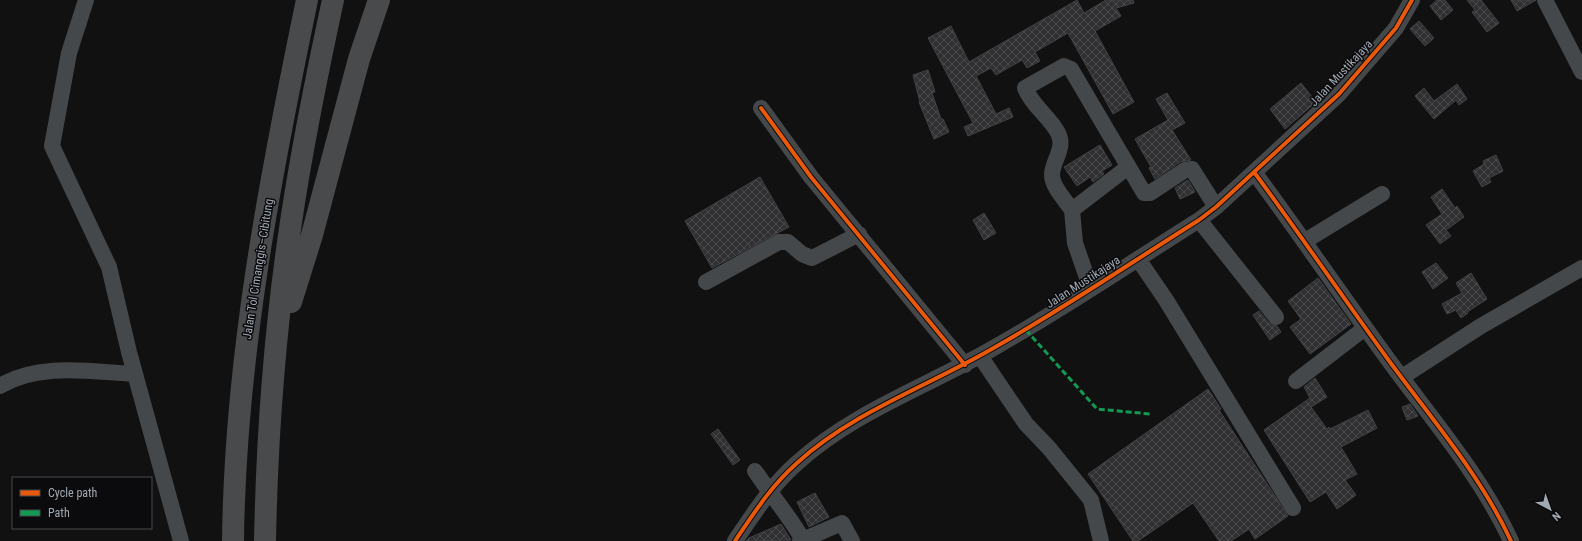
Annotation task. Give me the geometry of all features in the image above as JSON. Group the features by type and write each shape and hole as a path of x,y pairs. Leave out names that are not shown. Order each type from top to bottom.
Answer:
{"highway":[{"path":"284,110 298,0"},
{"name":"Jalan Tol Cimanggis–Cibitung","path":"233,541 233,509 245,354 265,217 284,110 307,0"},
{"name":"Jalan Tol Cimanggis–Cibitung","path":"264,541 275,356 291,223 310,110 333,0"},
{"path":"275,356 312,235 360,59 379,0"}],"street":[{"path":"86,0 69,53 52,146 109,267 135,374 181,541"},
{"name":"Jalan Mustikajaya","path":"735,541 769,492 797,462 826,440 871,411 965,365 1091,289 1199,220 1216,207 1339,94 1396,28 1412,0"},
{"path":"1545,0 1582,72"},
{"path":"1091,289 1075,243 1072,210 1053,181 1052,175 1060,147 1059,134 1027,93 1025,88 1027,86 1064,66 1068,66 1144,193 1150,193 1185,170 1192,169 1216,207"},
{"path":"761,108 811,177 965,365"},
{"path":"1072,210 1128,167"},
{"path":"1254,172 1305,241 1332,283 1487,497 1498,514 1511,541"},
{"path":"1305,241 1382,194"},
{"path":"1199,220 1276,317"},
{"path":"706,282 779,242 788,242 802,254 812,258 859,234"},
{"path":"1138,258 1166,300 1293,508"},
{"path":"1402,378 1481,326 1582,268"},
{"path":"1296,381 1365,328"},
{"path":"980,356 1026,424 1049,448 1091,500 1101,541"},
{"path":"0,386 14,377 59,370 135,374"},
{"path":"755,471 792,522 801,540 842,523 852,541"}],"building":[{"path":"1077,0 1084,13 1106,0 1133,0 1134,3 1116,8 1121,16 1095,31 1134,102 1113,114 1068,33 1035,52 1040,61 1027,68 1022,60 996,75 991,68 976,76 996,114 1009,108 1013,117 968,136 964,127 973,123 928,38 951,26 969,62"},
{"path":"1437,0 1445,0 1453,10 1441,20 1430,6"},
{"path":"1467,0 1481,0 1499,23 1487,32 1472,12 1475,10"},
{"path":"1511,0 1536,0 1517,11"},
{"path":"1419,21 1434,38 1425,46 1410,29"},
{"path":"928,70 935,92 932,93 941,119 943,119 949,132 934,139 919,102 913,75"},
{"path":"1301,83 1316,102 1285,129 1270,109"},
{"path":"1457,84 1467,99 1459,105 1456,100 1434,119 1415,96 1424,88 1434,101"},
{"path":"1167,93 1185,123 1172,130 1191,160 1180,162 1155,179 1149,168 1151,167 1135,139 1168,120 1156,99"},
{"path":"1100,145 1112,165 1102,171 1104,174 1093,182 1090,177 1077,186 1064,167"},
{"path":"1496,155 1503,171 1489,178 1491,182 1482,187 1473,171 1484,164 1483,161"},
{"path":"760,177 789,227 712,268 685,221"},
{"path":"1188,180 1195,192 1180,199 1175,188"},
{"path":"1442,189 1455,208 1457,206 1464,217 1446,230 1451,236 1440,244 1426,225 1442,214 1431,197"},
{"path":"984,213 996,233 984,240 973,220"},
{"path":"1436,263 1448,278 1433,289 1422,272"},
{"path":"1471,273 1487,299 1467,312 1468,313 1461,318 1456,310 1447,314 1442,304 1462,293 1456,283"},
{"path":"1318,278 1351,324 1310,354 1290,327 1301,319 1288,301"},
{"path":"1259,311 1269,323 1277,326 1281,332 1270,340 1253,315"},
{"path":"1315,378 1327,397 1311,407 1327,429 1329,427 1330,429 1368,410 1377,428 1341,447 1357,474 1345,480 1356,495 1337,509 1326,492 1310,502 1264,430 1310,398 1304,387"},
{"path":"1208,389 1221,409 1219,410 1288,516 1255,539 1249,529 1231,541 1219,541 1193,503 1138,541 1133,541 1088,474"},
{"path":"1410,404 1418,416 1407,420 1402,407"},
{"path":"718,429 740,460 733,465 711,434"},
{"path":"815,493 829,517 809,527 797,502"},
{"path":"781,524 791,540 746,541 749,538"}],"marked path":[{"path":"1026,330 1097,409 1150,414"}],"cycle path":[{"path":"735,541 763,500 779,481 797,463 843,428 868,413 972,360 1023,331 1199,220 1216,207 1339,94 1396,28 1412,0"},
{"path":"761,108 811,177 965,365"},
{"path":"1254,172 1387,358 1454,446 1485,492 1511,541"}]}
